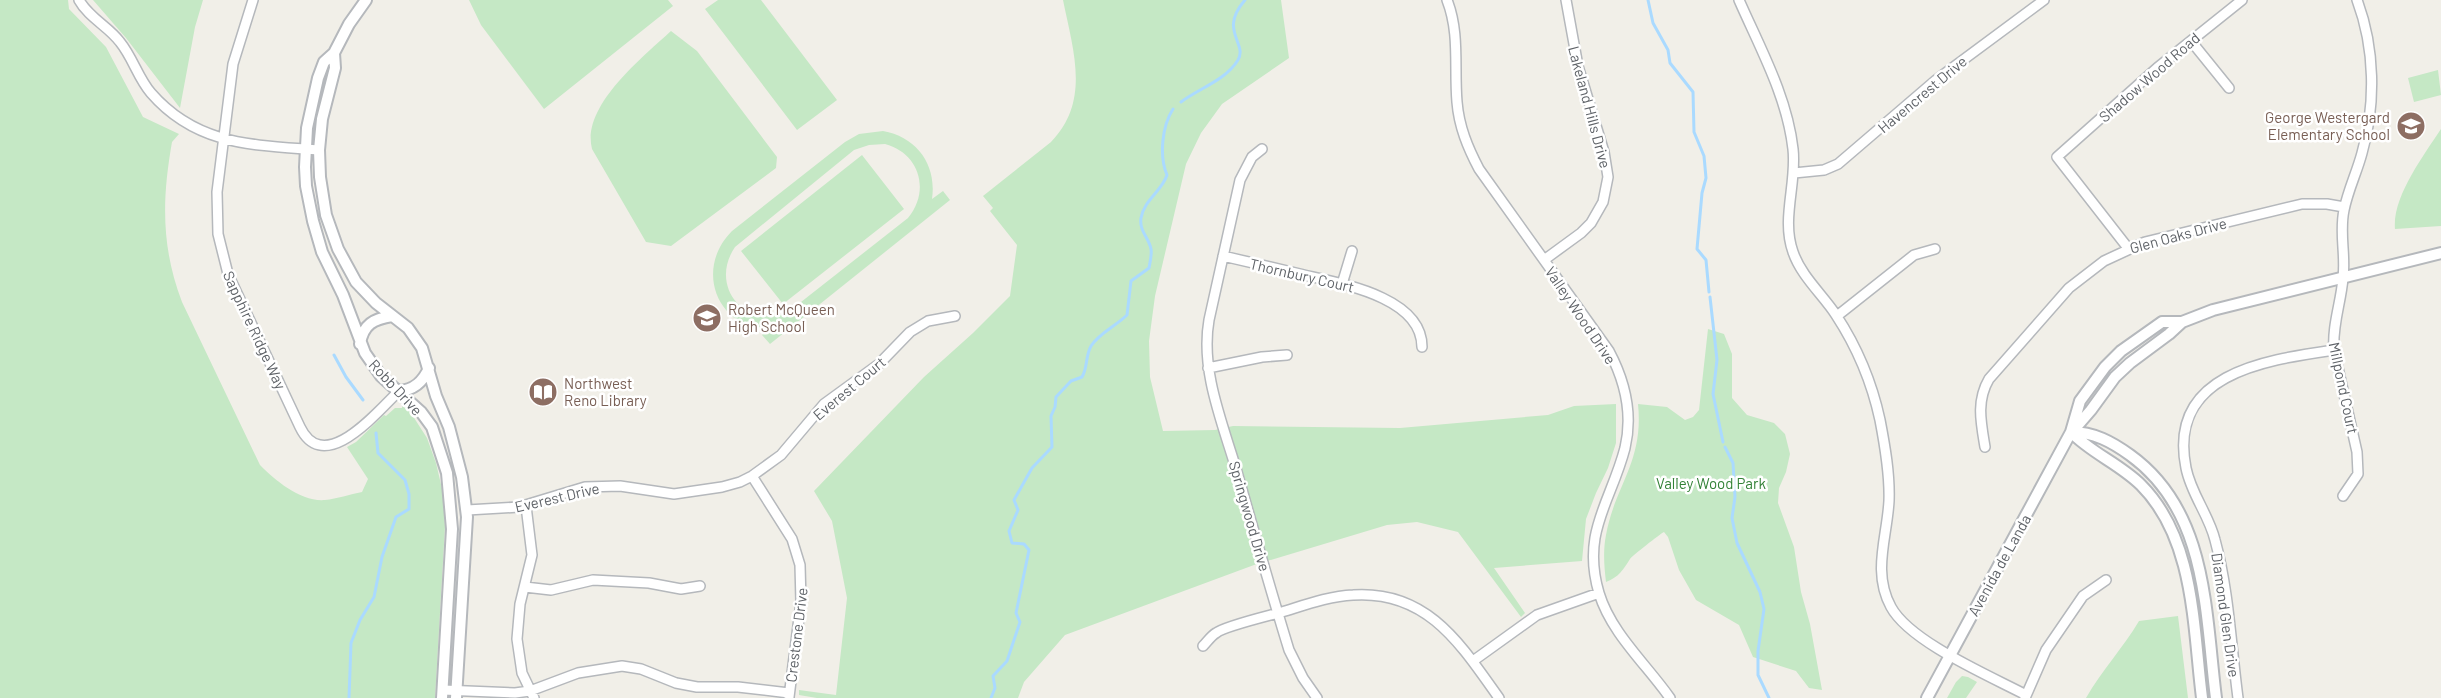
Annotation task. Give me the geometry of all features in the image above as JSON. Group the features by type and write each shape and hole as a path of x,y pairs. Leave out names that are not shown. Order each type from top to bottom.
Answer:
{"street":[{"path":"79,0 86,12 121,43 151,94 188,125 200,132 223,139 319,150"},
{"name":"Sapphire Ridge Way","path":"253,0 233,64 216,213 222,254 236,292 303,432 316,444 324,446 338,443 352,434 399,391"},
{"name":"Robb Drive","path":"366,0 349,24 334,53 324,62 318,78 310,107 305,149 306,186 318,240 328,267 348,307 360,344 375,370 421,412 432,428 443,456 449,486 452,529 442,694"},
{"name":"Valley Wood Drive","path":"1447,0 1456,43 1457,101 1464,136 1479,169 1609,351 1622,380 1628,421 1625,446 1595,531 1593,566 1599,593 1612,622 1671,698"},
{"name":"Lakeland Hills Drive","path":"1544,260 1591,223 1603,201 1608,177 1604,152 1573,48 1566,0"},
{"path":"1739,0 1785,110 1793,152 1794,173 1789,218 1790,243 1799,266 1837,316 1864,369 1876,406 1884,442 1888,503 1880,571 1886,596 1892,609 1908,629 2026,697 2046,650 2082,596 2106,580"},
{"name":"Havencrest Drive","path":"1794,173 1824,170 1838,164 1936,80 2044,0"},
{"name":"Shadow Wood Road","path":"2128,248 2057,157 2242,0"},
{"name":"Millpond Court","path":"2343,496 2358,474 2353,430 2334,350 2335,323 2343,277 2341,238 2344,207 2362,153 2371,102 2369,51 2357,0"},
{"path":"2191,41 2229,88"},
{"name":"Robb Drive","path":"334,53 335,68 324,112 319,150 322,199 338,249 356,282 376,303 408,328 424,352 456,452 467,510 456,694"},
{"path":"1223,256 1240,180 1252,157 1262,149"},
{"name":"Glen Oaks Drive","path":"1985,447 1980,408 1981,398 1989,379 2069,288 2104,261 2145,242 2302,204 2344,207"},
{"path":"1837,316 1914,255 1935,249"},
{"path":"1342,284 1352,251"},
{"name":"Avenida de Landa","path":"1927,698 2071,432 2080,401 2105,367 2121,351 2162,322 2182,322 2213,310 2441,253"},
{"name":"Thornbury Court","path":"1223,256 1359,288 1383,298 1405,313 1418,327 1422,337 1422,347"},
{"name":"Springwood Drive","path":"1223,256 1206,338 1208,368 1278,613 1295,664 1317,698"},
{"path":"360,344 364,328 374,320 392,316"},
{"name":"Everest Court","path":"752,476 782,455 824,404 879,364 909,332 928,321 955,316"},
{"name":"Diamond Glen Drive","path":"2238,698 2219,557 2208,518 2187,471 2184,444 2186,429 2197,404 2206,393 2228,375 2242,369 2291,357 2334,350"},
{"path":"1208,368 1262,357 1287,356"},
{"path":"399,391 408,390 420,383 429,368"},
{"path":"2071,432 2086,446 2112,462 2142,486 2165,517 2176,538 2187,578 2202,698"},
{"path":"2071,432 2097,435 2140,462 2157,477 2180,511 2189,531 2201,574 2216,698"},
{"name":"Everest Drive","path":"467,510 526,506 585,487 620,486 674,494 722,487 752,476"},
{"name":"Crestone Drive","path":"752,476 792,539 800,565 801,602 789,696"},
{"path":"526,506 532,555 520,604 517,639 522,673 532,694"},
{"path":"525,587 551,590 593,580 649,583 681,589 700,586"},
{"path":"1473,661 1538,615 1599,593"},
{"path":"1203,646 1216,632 1336,597 1354,595 1387,597 1432,617 1457,640 1499,698"},
{"path":"442,694 532,694 578,673 622,666 641,669 676,683 698,687 738,687 789,696"}],"green space":[{"path":"0,0 68,0 69,9 106,47 143,117 179,134 172,142 166,183 165,223 170,262 182,302 260,465 281,484 298,494 316,500 325,500 362,492 368,479 347,447 395,408 402,408 402,406 409,410 427,438 443,493 445,527 435,698 0,698"},
{"path":"93,0 203,0 195,27 180,108 126,38"},
{"path":"469,0 668,0 673,6 544,109 481,25"},
{"path":"718,0 761,0 837,100 797,130 705,9"},
{"path":"1063,0 1281,0 1289,58 1222,104 1201,133 1186,164 1155,296 1149,341 1150,377 1163,431 1215,430 1233,426 1400,428 1548,415 1574,406 1616,404 1616,443 1586,519 1582,561 1494,568 1525,613 1521,617 1458,532 1417,522 1387,525 1254,565 1065,635 1024,682 1018,698 817,698 799,695 799,690 836,695 847,598 832,521 814,491 924,377 1010,296 1017,245 990,211 993,208 983,196 1051,142 1071,110 1076,74"},
{"path":"671,31 697,51 777,157 776,168 671,246 646,242 592,149 591,133 596,116 617,84"},
{"path":"2438,70 2441,95 2414,102 2408,78"},
{"path":"2441,129 2441,226 2395,229 2395,217 2404,190"},
{"path":"883,131 906,139 915,146 928,164 933,187 932,199 943,191 950,200 770,344 762,335 768,330 750,326 735,318 724,307 716,293 713,278 715,262 721,246 732,231 845,142 859,134","holes":["885,144 897,149 913,164 920,185 919,196 908,218 787,313 771,316 757,315 744,309 735,300 728,289 726,276 728,261 735,247 854,150 869,145"]},
{"path":"862,155 904,209 783,304 741,251"},
{"name":"Valley Wood Park","path":"1708,329 1724,334 1732,354 1732,398 1747,415 1774,423 1785,434 1790,454 1779,488 1778,503 1794,547 1822,690 1809,688 1796,671 1753,657 1739,625 1696,600 1679,570 1668,537 1664,532 1632,557 1623,570 1606,582 1604,546 1610,517 1628,473 1637,442 1638,404 1667,407 1685,420 1693,417 1699,410"},
{"path":"2178,616 2188,698 2086,698 2139,621"},
{"path":"1962,676 1977,682 1966,698 1947,698 1956,682"}],"waterway":[{"path":"1181,102 1219,79 1238,60 1240,48 1235,35 1234,20 1245,0"},
{"path":"1648,0 1653,23 1668,50 1670,63 1693,92 1694,132 1704,156 1706,178 1702,193 1697,249 1706,260 1709,292"},
{"path":"991,698 995,688 993,676 1007,661 1020,622 1016,613 1029,550 1024,544 1012,543 1009,531 1018,510 1014,500 1032,468 1052,447 1051,416 1056,397 1071,381 1082,377 1089,350 1094,341 1127,315 1131,281 1149,268 1151,249 1141,227 1141,218 1146,206 1167,175 1162,150 1166,124 1173,109"},
{"path":"1710,297 1717,360 1713,394 1723,442"},
{"path":"334,355 346,377 363,400"},
{"path":"349,698 351,643 360,620 374,597 382,557 396,517 409,509 409,494 405,480 378,453 376,433"},
{"path":"1725,447 1733,463 1735,497 1732,518 1737,543 1760,592 1764,609 1758,651 1758,675 1769,698"}],"place":[{"name":"George Westergard Elementary School","path":"2411,126"},
{"name":"Robert McQueen High School","path":"707,318"},
{"name":"Northwest Reno Library","path":"543,392"}]}
